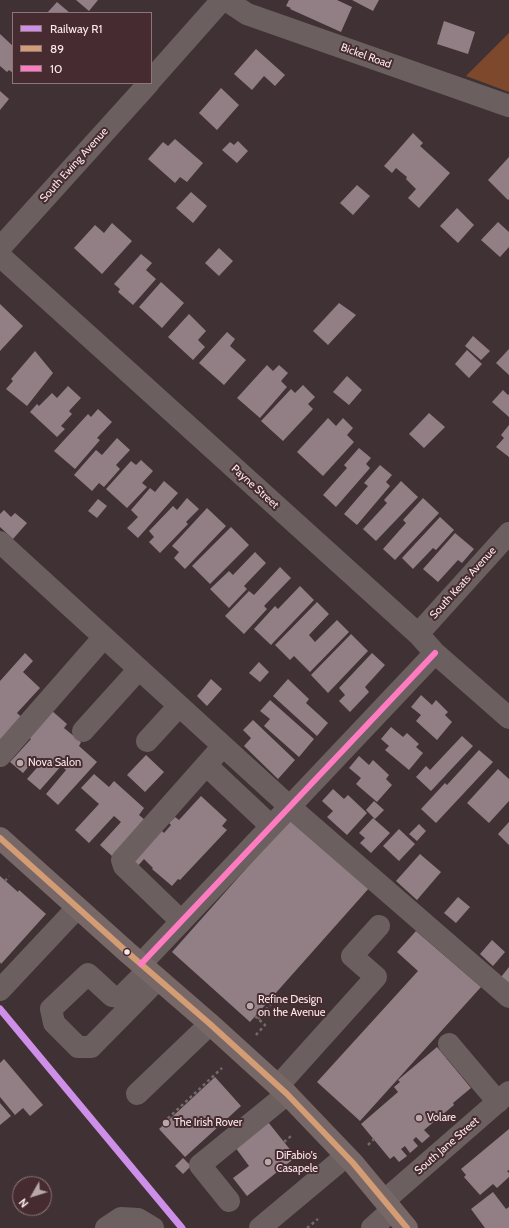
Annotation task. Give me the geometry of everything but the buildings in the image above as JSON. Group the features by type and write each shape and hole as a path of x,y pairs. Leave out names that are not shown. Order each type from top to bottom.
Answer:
{"main road":[{"path":"0,838 77,908 210,1024 282,1090 346,1156 407,1228"}],"street":[{"path":"152,79 222,0"},
{"name":"Bickel Road","path":"226,0 247,14 509,106"},
{"name":"South Ewing Avenue","path":"0,248 148,84"},
{"name":"Payne Street","path":"0,256 418,634 435,653 509,718"},
{"name":"South Keats Avenue","path":"418,634 509,533"},
{"path":"0,542 290,807 509,997"},
{"path":"0,756 104,637"},
{"path":"123,1015 112,996 88,974 51,1009 54,1023 78,1047 91,1047 123,1015 181,921 435,653"},
{"path":"83,731 139,669"},
{"path":"147,740 179,706"},
{"path":"181,921 124,866 122,860 223,746"},
{"path":"206,765 271,826"},
{"path":"0,990 77,908"},
{"path":"229,1201 200,1164 282,1090 376,977 352,956 380,926"},
{"path":"112,996 121,997 149,971"},
{"path":"137,1094 210,1024"},
{"path":"448,1044 503,1097"},
{"name":"South Jane Street","path":"372,1228 388,1205 503,1097"},
{"path":"260,1228 346,1156"},
{"path":"106,1228 120,1218 138,1219 153,1228"}],"path":[{"path":"5,881 9,876"},
{"path":"258,1019 276,998 280,1001"},
{"path":"254,1037 265,1025 255,1016"},
{"path":"166,1123 165,1121 222,1068"},
{"path":"284,1142 291,1136"},
{"path":"368,1145 374,1139"},
{"path":"308,1228 318,1219"}],"shaded area":[{"path":"509,33 509,92 466,76"}],"rail line":[{"name":"R1","path":"0,1009 182,1228"}],"transit line":[{"name":"10","path":"141,964 435,653"},
{"name":"89","path":"0,838 287,1094 353,1163 407,1228"}],"place":[{"name":"Nova Salon","path":"20,763"},
{"name":"Refine Design on the Avenue","path":"250,1006"},
{"name":"Volare","path":"419,1118"},
{"name":"The Irish Rover","path":"166,1123"},
{"name":"DiFabio's Casapele","path":"268,1162"}]}
